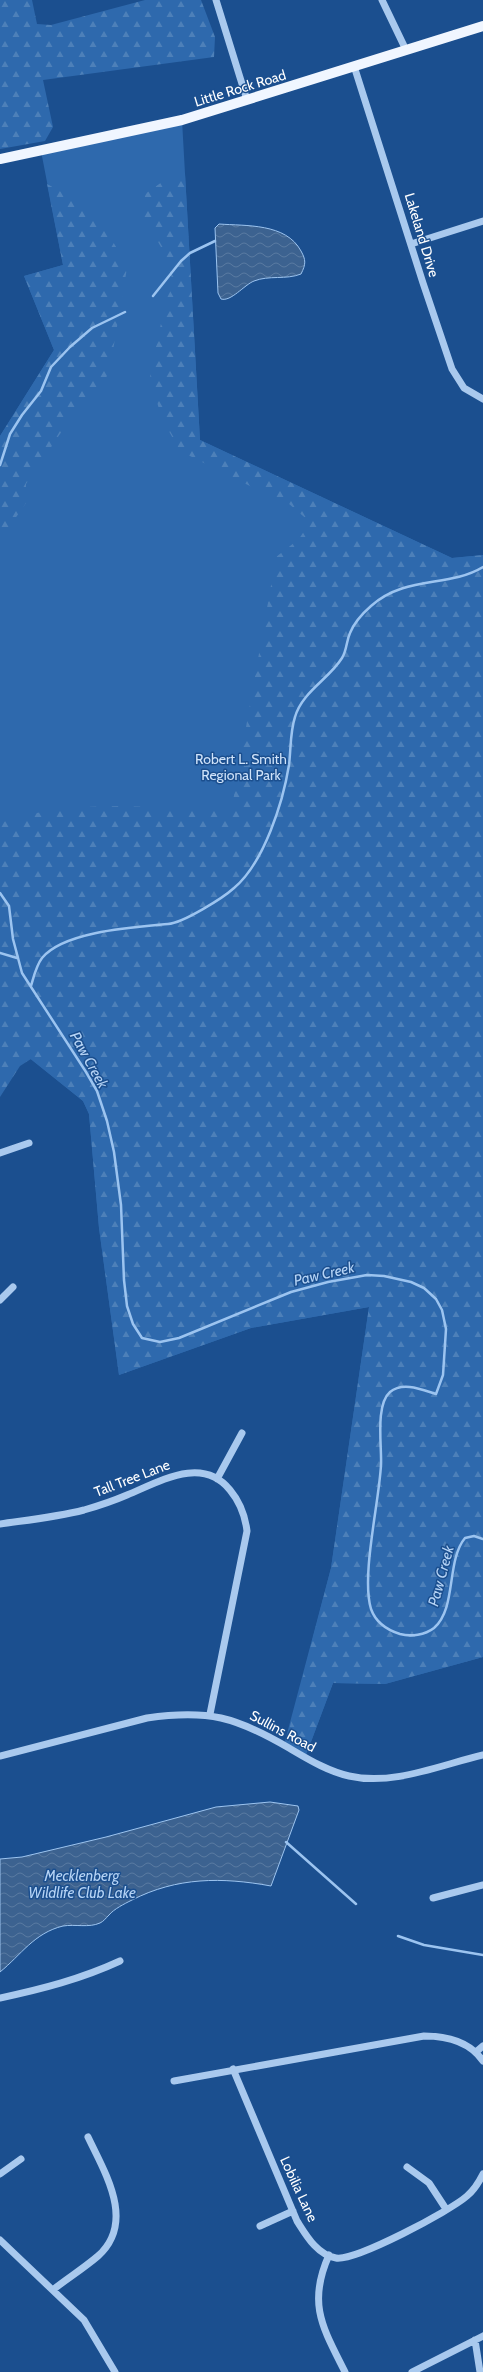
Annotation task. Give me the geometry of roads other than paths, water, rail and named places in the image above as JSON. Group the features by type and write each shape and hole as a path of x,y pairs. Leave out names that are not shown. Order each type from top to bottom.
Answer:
{"main road":[{"name":"Little Rock Road","path":"0,159 147,129 247,100 483,26"}],"street":[{"path":"216,0 247,100"},
{"path":"382,0 406,50"},
{"name":"Lakeland Drive","path":"354,66 411,244 459,382 469,392 483,399"},
{"path":"411,244 483,221"},
{"path":"0,1153 29,1142"},
{"path":"0,1300 13,1287"},
{"path":"217,1479 242,1433"},
{"name":"Tall Tree Lane","path":"0,1524 84,1510 128,1495 175,1474 194,1473 217,1479 228,1488 240,1504 247,1531 210,1714"},
{"name":"Sullins Road","path":"0,1756 147,1718 171,1714 210,1714 245,1724 323,1767 350,1776 392,1778 483,1755"},
{"path":"433,1898 483,1885"},
{"path":"0,1998 41,1990 98,1971 120,1961"},
{"path":"174,2081 232,2069 424,2036 449,2038 476,2052 483,2061"},
{"path":"476,2052 483,2046"},
{"name":"Lobilia Lane","path":"232,2069 293,2211 312,2242 329,2255"},
{"path":"54,2289 99,2255 111,2238 116,2225 114,2196 88,2137"},
{"path":"0,2174 21,2159"},
{"path":"407,2167 429,2183 446,2209"},
{"path":"346,2372 320,2317 319,2291 329,2255 344,2258 354,2256 446,2209 468,2196 483,2174"},
{"path":"260,2226 293,2211"},
{"path":"0,2240 54,2289 84,2320 115,2372"},
{"path":"412,2372 483,2336"},
{"path":"475,2340 480,2372"}],"water":[{"path":"219,224 253,226 276,231 286,235 294,242 304,257 305,265 301,274 289,277 260,279 250,283 233,296 221,299 218,293 215,228"},
{"name":"Mecklenberg Wildlife Club Lake","path":"270,1802 298,1806 299,1810 271,1886 217,1880 183,1883 149,1892 123,1905 100,1923 91,1925 63,1926 53,1929 28,1945 0,1972 0,1859 22,1857 106,1837 216,1807"}],"waterway":[{"path":"153,296 181,261 190,253 215,241"},
{"path":"0,465 10,434 22,415 41,391 51,367 70,347 92,328 125,312"},
{"path":"31,986 42,958 52,949 66,942 101,932 175,923 221,898 234,888 245,877 263,848 277,814 289,765 292,729 298,708 303,700 337,666 345,652 350,633 359,618 384,596 398,590 456,578 483,567"},
{"name":"Paw Creek","path":"0,893 9,906 13,939 22,973 97,1091 107,1121 114,1152 121,1205 124,1280 127,1306 133,1324 142,1338 160,1342 179,1338 291,1292 328,1282 367,1275 384,1276 411,1282 424,1288 436,1299 442,1310 446,1329 443,1375 436,1394 413,1387 401,1387 390,1392 385,1398 382,1406 380,1427 380,1481 369,1559 368,1578 368,1595 373,1614 386,1628 404,1635 422,1634 434,1628 446,1609 455,1559 459,1548 465,1538 474,1536 483,1539"},
{"path":"0,953 17,958"},
{"path":"286,1842 356,1904"},
{"path":"398,1936 424,1945 483,1955"}],"park label":[{"name":"Robert L. Smith Regional Park","path":"241,768"}]}
